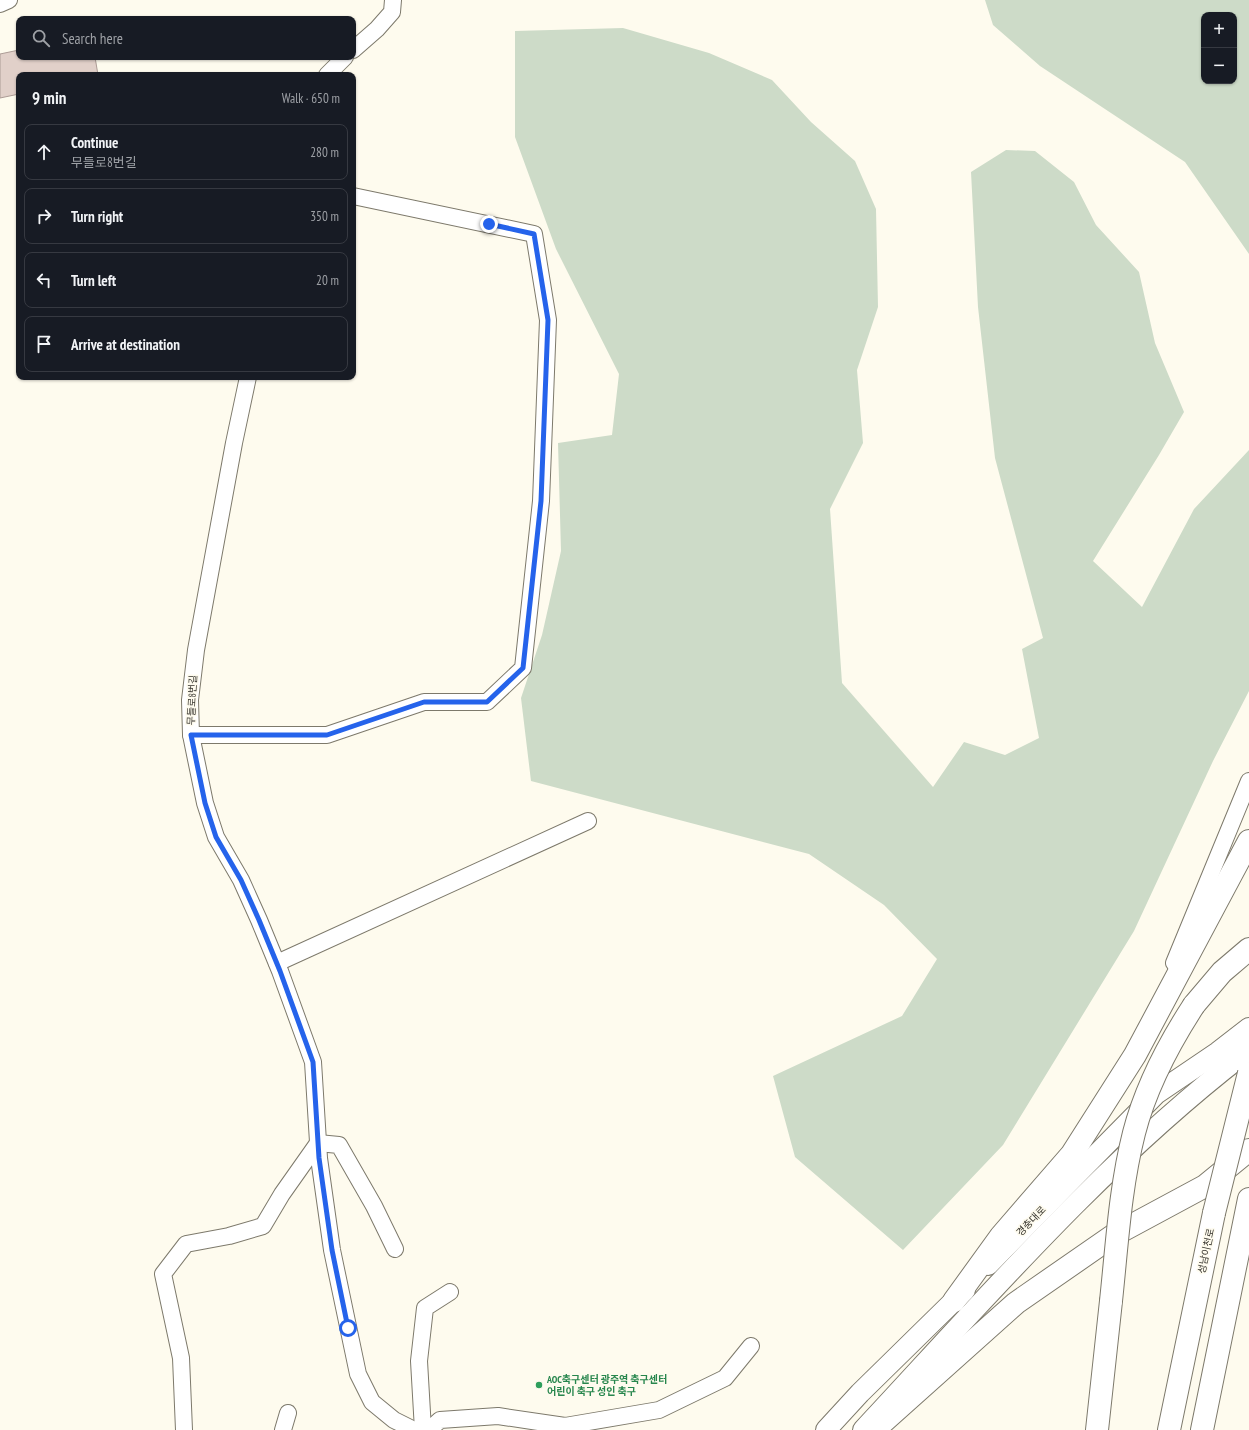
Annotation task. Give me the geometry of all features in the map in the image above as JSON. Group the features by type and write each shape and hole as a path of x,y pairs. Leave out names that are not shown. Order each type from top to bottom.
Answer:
{"highway":[{"path":"954,1301 1001,1236 1072,1154 1135,1055 1249,841"},
{"path":"1097,1430 1124,1184 1134,1133 1142,1106 1167,1048 1194,1005 1222,972 1249,949"},
{"name":"성남이천로","path":"1169,1430 1214,1213 1249,1073"},
{"path":"874,1430 1016,1303 1114,1235 1204,1186 1249,1150"},
{"path":"1202,1430 1249,1199"}],"main road":[{"name":"경충대로","path":"826,1430 860,1393 954,1301 1156,1094 1218,1052 1249,1028"},
{"name":"경충대로","path":"863,1430 1042,1238 1100,1179 1173,1112 1249,1050"}],"street":[{"path":"0,4 9,0"},
{"path":"356,47 377,29 392,12 393,0"},
{"path":"330,72 342,60"},
{"path":"191,735 327,735 424,702 487,702 523,668 541,501 548,320 534,234 356,197"},
{"name":"무들로8번길","path":"247,380 234,443 196,650 190,700 191,735 205,803 216,837 241,880 277,963 313,1062 319,1158 332,1250 358,1374 372,1402 394,1420 414,1430"},
{"path":"1135,1055 1249,781"},
{"path":"277,963 588,821"},
{"path":"184,1430 181,1358 163,1274 186,1244 229,1236 263,1226 282,1194 318,1143 339,1145 374,1206 395,1249"},
{"path":"423,1430 419,1361 425,1308 450,1292"},
{"path":"429,1430 440,1420 498,1416 565,1426 659,1410 725,1378 751,1346"},
{"path":"283,1430 288,1413"}],"green space":[{"path":"985,0 1249,0 1249,254 1185,162 1040,66 993,25"},
{"path":"623,28 709,53 772,80 811,122 855,161 876,209 878,307 857,370 863,443 830,509 842,683 933,787 964,742 1005,755 1039,738 1022,649 1043,638 995,458 978,307 971,172 1006,150 1035,151 1074,182 1096,225 1139,272 1155,343 1184,412 1093,561 1142,607 1194,509 1249,450 1249,691 1213,761 1134,931 1003,1145 903,1250 795,1157 773,1076 902,1016 937,959 884,905 809,854 531,781 521,698 542,635 561,551 558,443 612,435 619,374 556,249 515,137 515,31"}],"building":[{"path":"16,51 16,60 96,60 98,72 16,72 16,95 0,98 0,54"}],"place":[{"name":"AOC축구센터 광주역 축구센터 어린이 축구 성인 축구","path":"539,1385"}],"route":[{"path":"348,1328 332,1250 319,1158 313,1062 280,971 259,920 241,880 216,837 205,803 191,735 327,735 424,702 487,702 523,668 541,501 548,320 534,234 489,224"}]}
